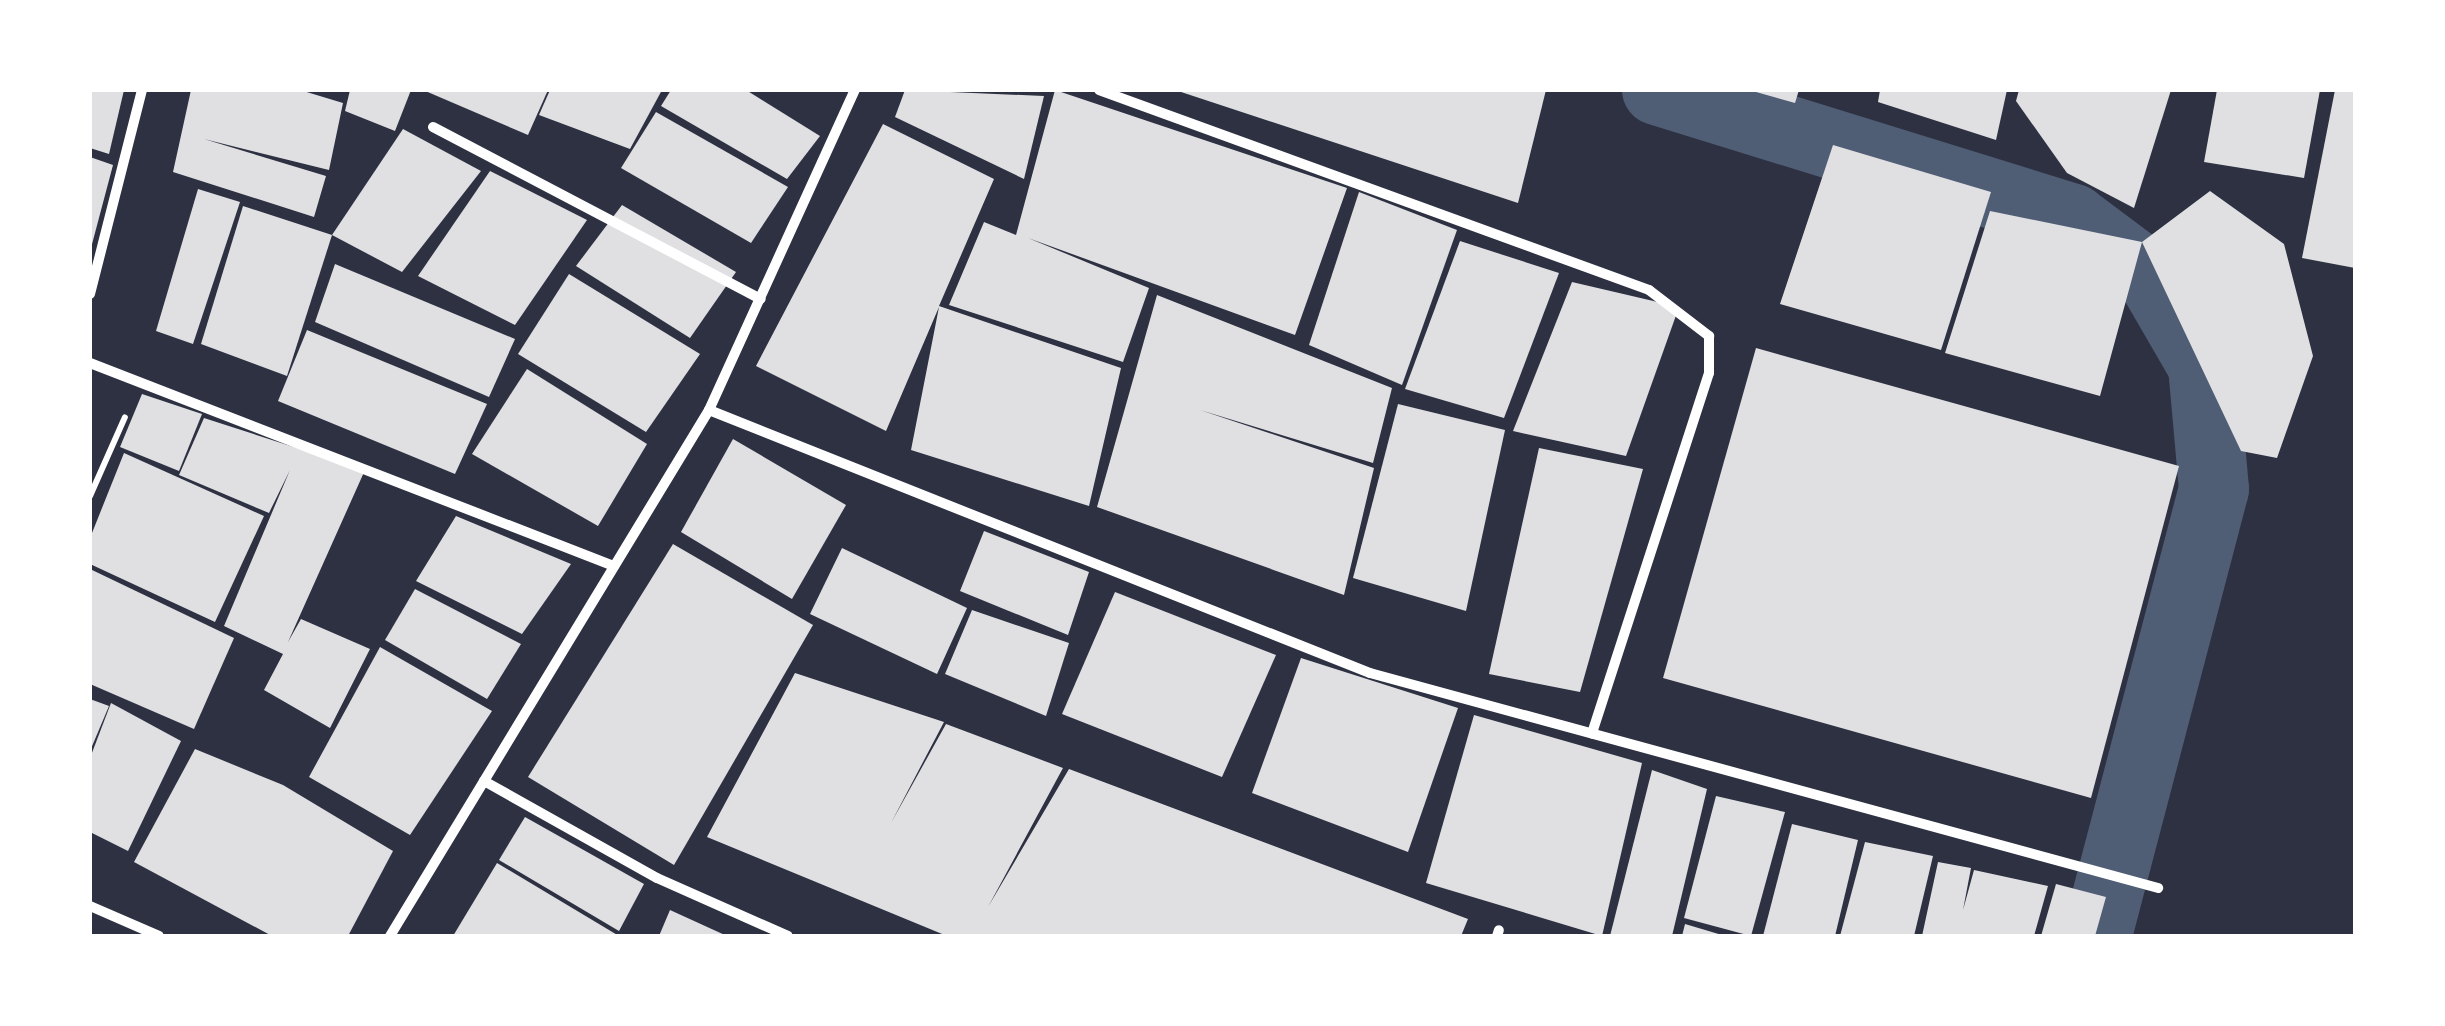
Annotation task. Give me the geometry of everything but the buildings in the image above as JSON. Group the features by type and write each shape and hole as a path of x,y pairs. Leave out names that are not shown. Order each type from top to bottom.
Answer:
{"street":[{"path":"90,294 142,90"},
{"path":"390,936 709,410 855,90"},
{"path":"1099,90 1649,290 1709,336 1710,372 1592,734"},
{"path":"433,127 762,299"},
{"path":"90,363 614,566"},
{"path":"709,410 1370,673 2158,888"},
{"path":"484,781 657,878 788,936"},
{"path":"90,906 159,936"}],"path":[{"path":"90,496 140,384"}],"waterway":[{"path":"1657,90 2073,219 2152,278 2203,366 2214,489 2097,936"}]}
